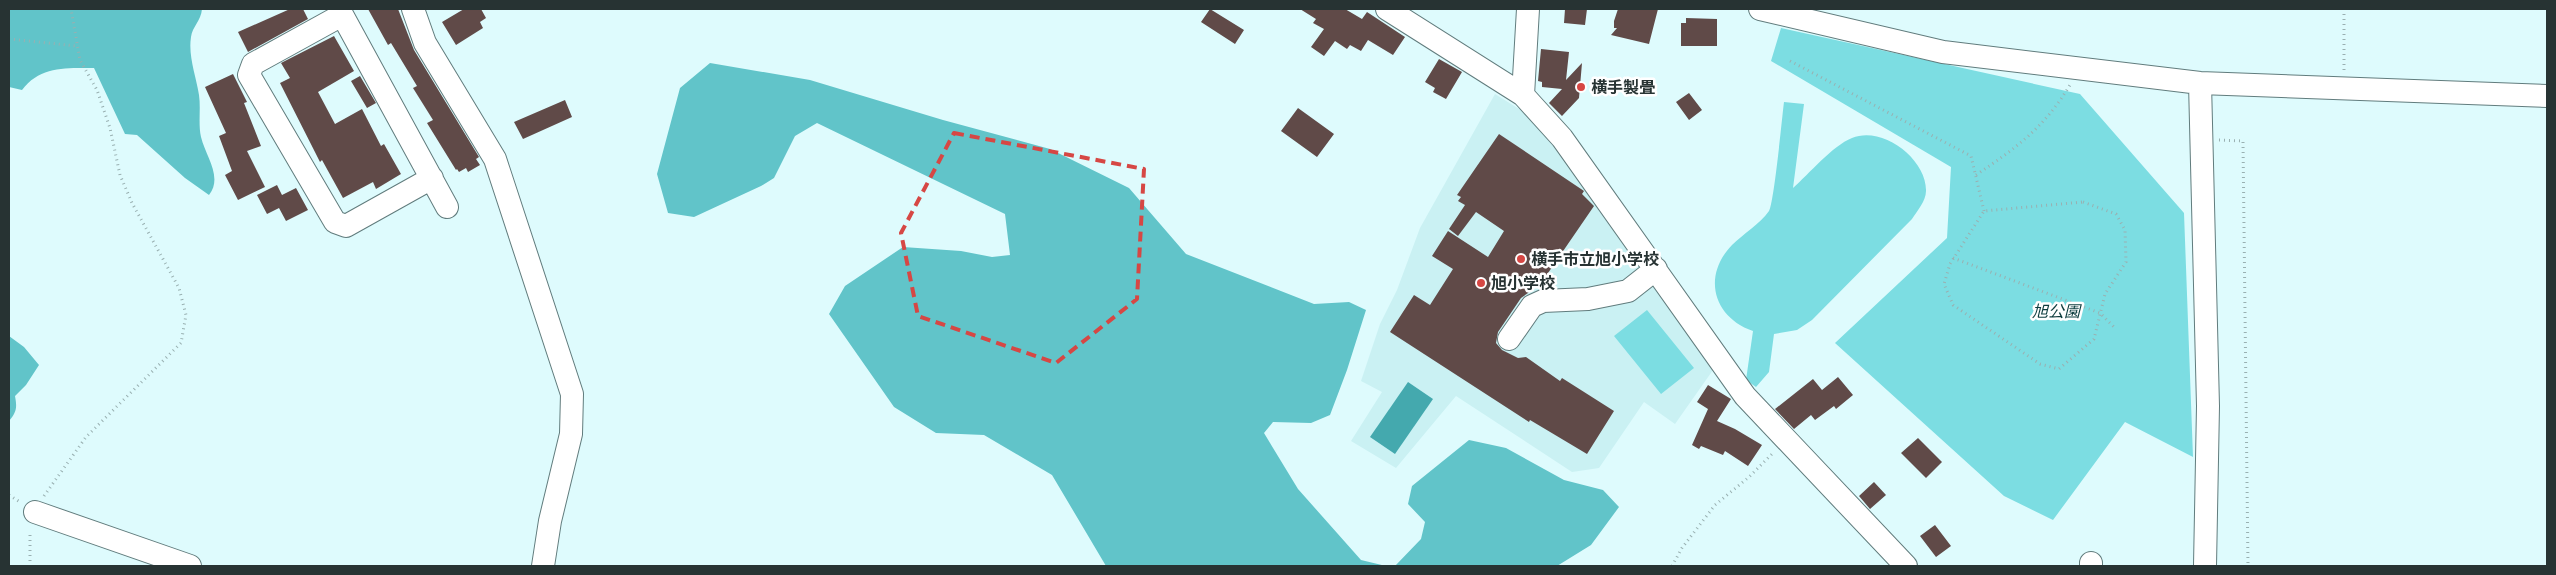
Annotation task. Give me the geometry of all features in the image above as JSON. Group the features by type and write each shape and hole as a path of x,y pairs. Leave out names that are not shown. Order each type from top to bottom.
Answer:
{"street":[{"path":"413,9 425,43 495,159 572,394 571,434 550,521 543,566"},
{"path":"1387,9 1523,95 1562,138 1745,396 1906,566"},
{"path":"1523,95 1528,9"},
{"path":"1760,9 1943,52 2200,83 2547,96"},
{"path":"432,178 346,226 334,222 249,74 253,64 341,12 448,207"},
{"path":"2200,83 2208,406 2205,566"},
{"path":"1509,339 1532,306 1543,301 1588,299 1628,291 1656,268"},
{"path":"35,512 190,566"}],"path":[{"path":"30,566 30,531 35,512 86,438 181,343 186,315 179,288 132,203 120,175 110,128 97,90 80,60 71,9"},
{"path":"2344,9 2344,89"},
{"path":"9,39 77,46"},
{"path":"1790,61 1971,156 1984,211 1953,258 1944,284 1953,305 2040,364 2059,369 2094,339 2105,294 2126,262 2125,230 2116,214 2082,202 1984,211"},
{"path":"1976,175 2019,146 2056,109 2080,69"},
{"path":"2201,139 2243,141 2248,566"},
{"path":"1953,258 2100,313 2114,327"},
{"path":"1672,566 1682,548 1715,505 1750,477 1786,440"}],"highlighted area":[{"path":"954,133 1144,169 1137,299 1056,363 918,316 901,233"}],"shaded area":[{"path":"9,9 202,9 192,33 190,44 199,95 201,137 214,174 213,188 209,195 185,178 137,135 125,134 94,68 73,68 45,72 29,82 22,90 9,87"},
{"path":"710,63 810,80 943,120 1050,149 1129,188 1186,254 1314,304 1349,302 1366,310 1330,415 1311,423 1273,422 1264,433 1298,489 1361,560 1386,566 1106,566 1052,475 984,435 936,433 894,407 829,314 845,286 903,247 961,251 992,257 1010,255 1005,214 817,123 795,136 774,178 761,186 694,217 668,213 657,174 680,88"},
{"name":"横手市立旭小学校","path":"1495,94 1532,117 1713,370 1675,424 1644,402 1599,468 1572,472 1456,396 1396,468 1351,441 1382,392 1361,381 1380,324 1397,290 1420,228"},
{"path":"9,336 24,347 39,365 26,385 15,396 16,409 9,421"},
{"path":"1408,382 1433,399 1395,454 1370,437"},
{"path":"1469,440 1506,448 1564,480 1603,490 1619,507 1591,545 1557,566 1395,566 1421,539 1425,522 1408,504 1412,486"}],"green space":[{"name":"旭公園","path":"1781,28 2080,94 2184,213 2193,457 2125,422 2053,520 2004,496 1835,343 1947,238 1951,167 1771,61"},
{"path":"1784,102 1804,104 1793,188 1837,147 1852,138 1864,135 1876,136 1889,141 1911,157 1919,167 1924,179 1926,195 1912,219 1812,320 1797,330 1774,334 1769,372 1756,387 1746,380 1753,331 1739,325 1721,306 1716,294 1715,282 1717,270 1723,257 1732,245 1769,211"},
{"path":"1647,310 1694,368 1661,394 1614,336"}],"building":[{"path":"290,9 303,9 308,19 248,52 238,32"},
{"path":"368,9 398,9 414,50 479,157 476,159 480,165 468,172 466,168 459,172 456,170 427,123 433,120 413,88 417,86 391,43 388,45"},
{"path":"464,9 481,9 486,18 480,22 483,28 456,45 442,22"},
{"path":"1210,9 1244,30 1235,44 1201,22"},
{"path":"1300,9 1345,9 1362,19 1367,12 1405,37 1393,55 1368,40 1361,51 1350,45 1347,49 1335,41 1324,56 1311,47 1324,29 1313,23 1316,19"},
{"path":"1565,9 1587,9 1585,25 1564,23"},
{"path":"1618,9 1658,9 1649,44 1611,35 1617,28 1614,28 1614,21"},
{"path":"1686,18 1717,19 1717,46 1681,46 1681,23 1686,23"},
{"path":"334,36 354,71 318,92 335,124 362,109 381,146 384,144 401,174 376,189 373,182 343,198 322,160 320,162 280,83 290,78 281,63"},
{"path":"1541,49 1569,52 1566,80 1582,63 1579,98 1562,116 1549,103 1562,89 1542,87 1542,82 1538,81"},
{"path":"1439,59 1462,72 1446,99 1433,92 1435,88 1425,82"},
{"path":"233,74 247,102 244,103 261,146 247,151 265,187 238,200 225,175 232,171 219,136 226,133 205,87"},
{"path":"360,76 376,103 367,108 351,81"},
{"path":"1689,93 1702,110 1689,120 1676,102"},
{"path":"565,100 572,117 523,139 514,122"},
{"path":"1298,108 1334,134 1317,157 1281,131"},
{"name":"旭小学校","path":"1499,134 1584,191 1582,194 1594,206 1546,276 1541,273 1528,293 1521,298 1498,332 1496,343 1502,350 1518,358 1526,357 1560,381 1562,378 1614,411 1587,454 1530,420 1529,422 1390,332 1414,295 1430,305 1453,269 1432,256 1448,231 1488,257 1504,231 1476,212 1458,236 1449,229 1465,205 1458,201 1461,197 1457,195"},
{"path":"277,185 282,195 296,188 308,210 286,221 279,208 267,214 257,195"},
{"path":"1838,377 1853,395 1836,409 1834,406 1815,420 1811,415 1794,429 1775,409 1813,379 1822,390"},
{"path":"1708,385 1731,399 1717,421 1762,445 1748,466 1725,451 1723,455 1701,446 1699,449 1692,445 1708,409 1697,402"},
{"path":"1918,438 1942,462 1926,478 1901,453"},
{"path":"1874,482 1886,495 1870,509 1859,496"},
{"path":"1935,525 1951,546 1936,557 1920,536"}],"place":[{"name":"横手製畳","path":"1581,87"},
{"name":"横手市立旭小学校","path":"1521,259"},
{"name":"旭小学校","path":"1481,283"}]}
